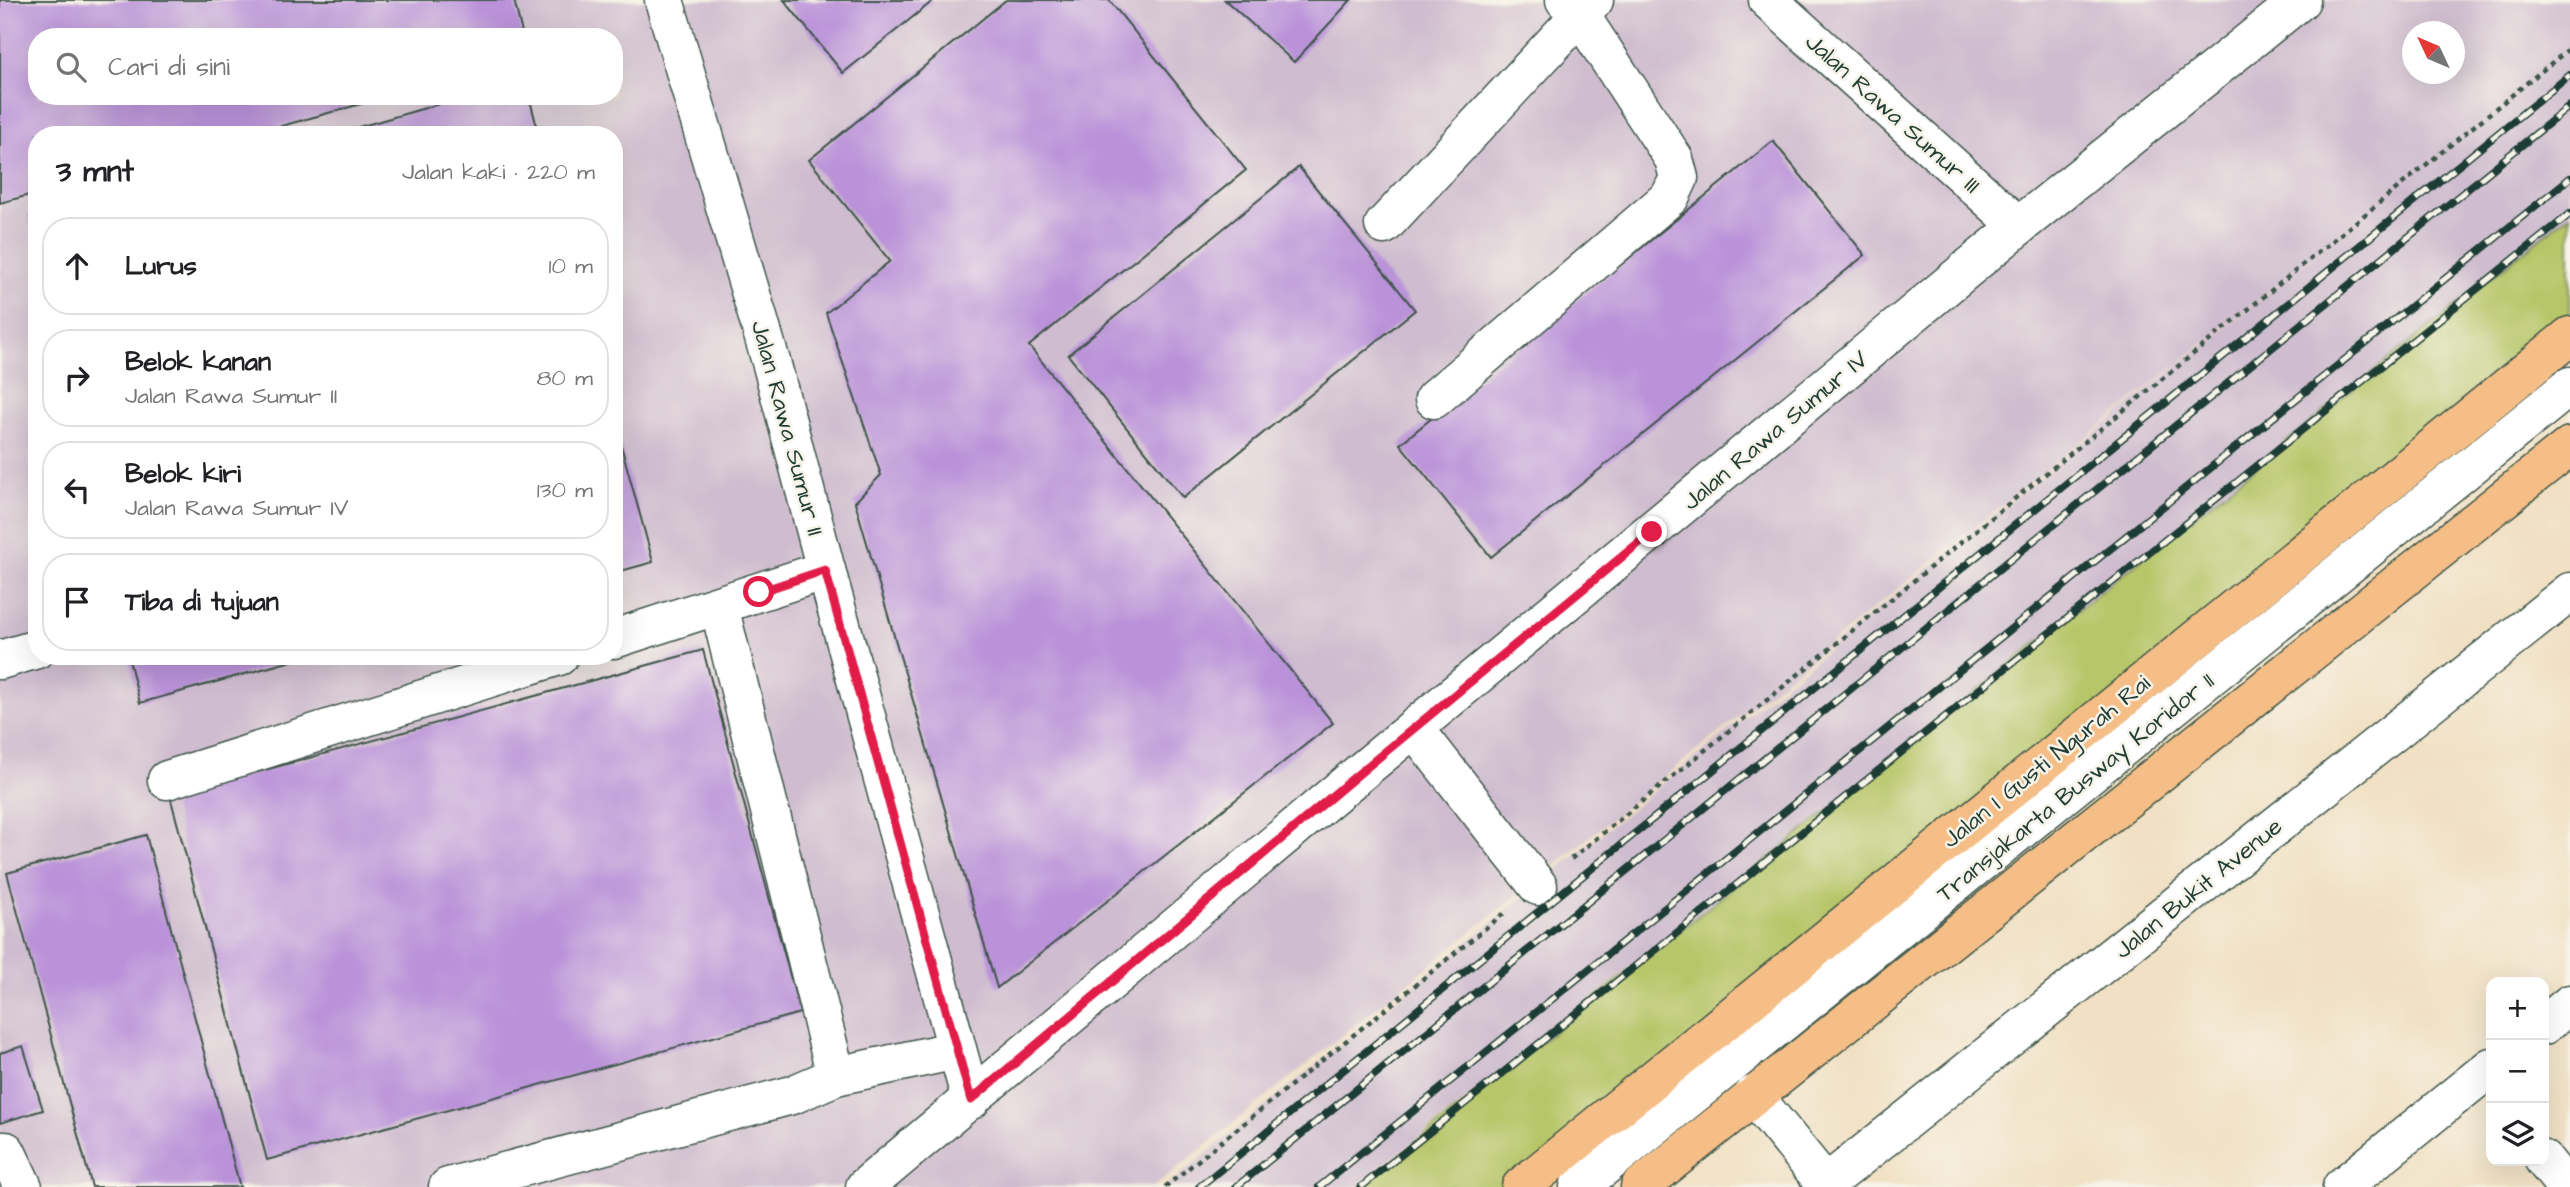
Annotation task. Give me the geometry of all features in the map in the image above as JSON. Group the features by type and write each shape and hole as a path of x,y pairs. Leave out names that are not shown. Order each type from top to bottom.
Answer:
{"main road":[{"name":"Jalan I Gusti Ngurah Rai","path":"1521,1187 2570,335"},
{"path":"1640,1187 2570,446"}],"street":[{"name":"Jalan Rawa Sumur II","path":"664,0 772,365 825,570 971,1100"},
{"name":"Jalan Rawa Sumur III","path":"1768,0 2020,226"},
{"name":"Jalan Rawa Sumur IV","path":"865,1187 2020,226 2301,0"},
{"path":"1384,225 1580,5 1674,159 1679,178 1670,197 1434,399"},
{"name":"Transjakarta Busway Koridor 11","path":"1579,1187 2570,386"},
{"path":"623,636 825,570"},
{"name":"Jalan Bukit Avenue","path":"1826,1186 2570,592"},
{"path":"719,606 836,1076"},
{"path":"0,660 28,652"},
{"path":"167,780 531,665"},
{"path":"1414,728 1538,886"},
{"path":"2549,1021 2570,1004"},
{"path":"448,1187 792,1094 836,1076 957,1050"},
{"path":"2342,1187 2486,1081"},
{"path":"1753,1095 1826,1186"},
{"path":"0,1152 6,1151 23,1187"},
{"path":"2549,1166 2566,1187"}],"path":[{"path":"1165,1187 2570,48"}],"shaded area":[{"path":"0,0 2570,0 2570,215 1357,1187 1165,1187 2406,181 1154,1187 0,1187"}],"green space":[{"path":"2570,214 2570,336 1521,1187 1361,1187"}],"building":[{"path":"0,0 514,0 521,28 28,28 28,105 357,105 281,126 28,126 28,195 0,203"},
{"path":"784,0 934,0 843,73"},
{"path":"1006,0 1109,0 1246,170 1029,346 1333,723 997,988 855,502 881,475 826,313 890,261 809,160"},
{"path":"1225,0 1351,0 1294,62"},
{"path":"436,105 531,105 537,126 362,126"},
{"path":"1773,141 1865,255 1491,557 1400,444"},
{"path":"1299,167 1415,310 1183,498 1068,355"},
{"path":"623,453 653,562 623,570"},
{"path":"703,650 800,1013 267,1160 170,796"},
{"path":"130,665 277,665 140,703"},
{"path":"146,835 240,1187 92,1187 7,873"},
{"path":"23,1046 43,1110 0,1123 0,1053"}],"railway":[{"path":"1199,1187 2570,75"},
{"path":"1236,1187 2570,106"},
{"path":"1319,1187 2570,178"},
{"path":"1361,1187 2570,214"}],"route":[{"path":"759,592 825,570 971,1100 1362,771 1652,532"}]}
